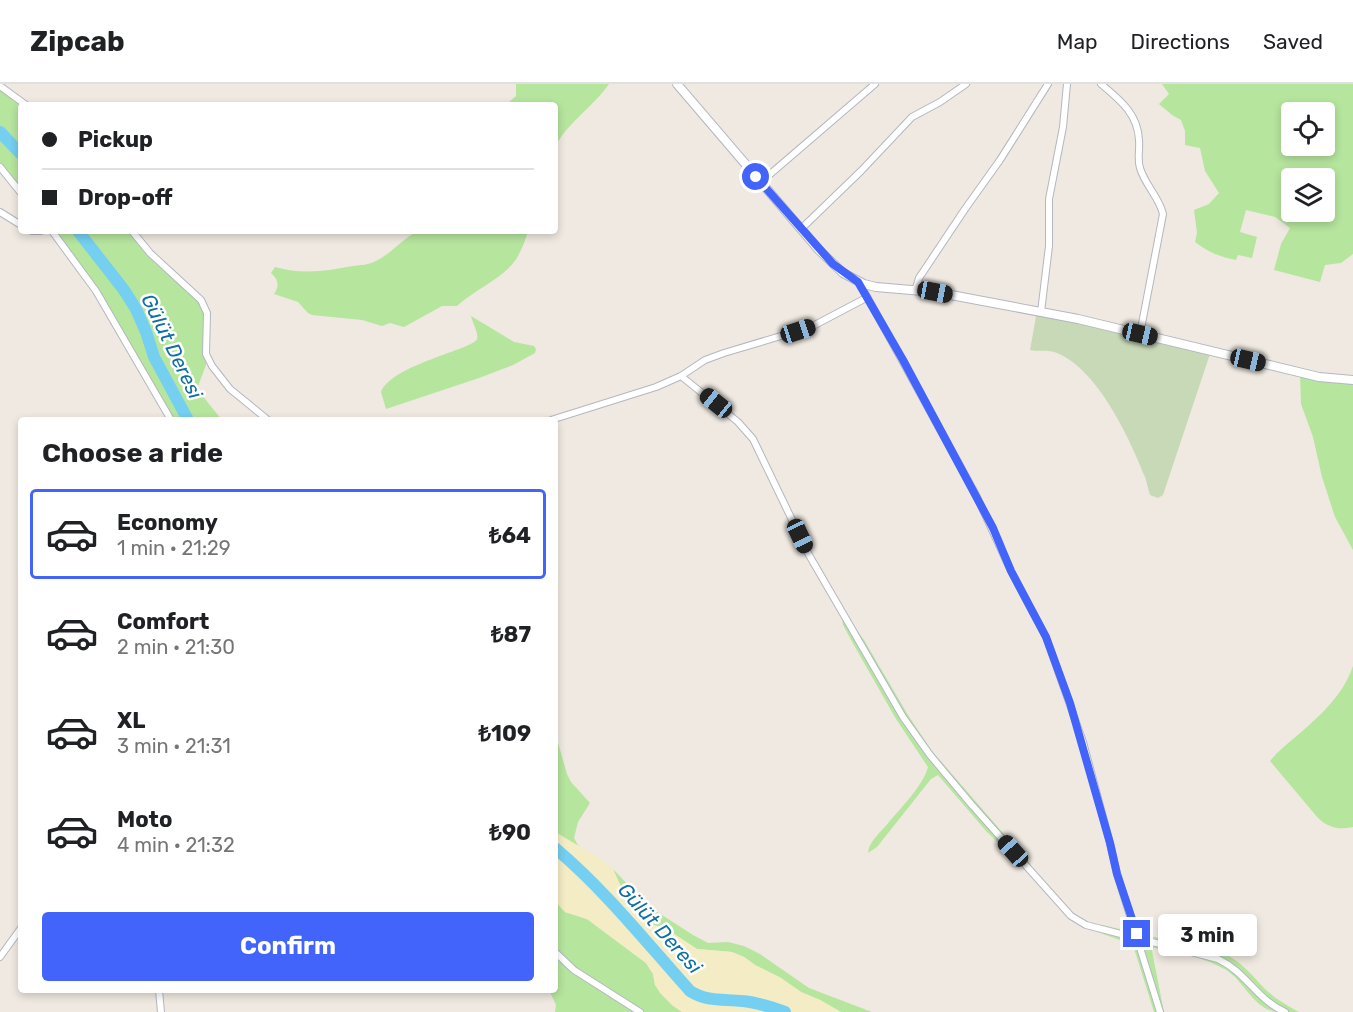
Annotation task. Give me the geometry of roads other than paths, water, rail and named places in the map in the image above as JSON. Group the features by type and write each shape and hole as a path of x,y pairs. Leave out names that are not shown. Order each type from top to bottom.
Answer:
{"street":[{"path":"677,84 801,229 833,264 858,282 876,287 935,292 1041,312 1319,377 1353,380"},
{"path":"761,183 875,84"},
{"path":"801,229 912,117 940,102 966,84"},
{"path":"915,291 919,278 1000,160 1048,84"},
{"path":"1041,312 1049,246 1048,199 1063,127 1067,84"},
{"path":"1101,84 1122,101 1136,122 1140,142 1139,166 1160,203 1163,214 1140,334"},
{"path":"0,86 22,102"},
{"path":"0,167 18,189"},
{"path":"0,212 18,223"},
{"path":"54,234 96,291 169,417"},
{"path":"134,234 150,253 201,300 207,313 206,354 212,366 230,389 264,417"},
{"path":"858,282 976,495 1011,571 1046,637 1083,742 1117,874 1160,1012"},
{"path":"558,418 656,387 681,376 713,356 811,327 866,298"},
{"path":"681,376 738,422 753,439 809,555 898,710 930,755 1071,916 1086,925 1203,955 1231,965 1267,1002 1285,1012"},
{"path":"0,957 18,932"},
{"path":"558,955 574,970 640,1012"},
{"path":"159,993 161,1012"}],"waterway":[{"name":"Gülüt Deresi","path":"0,132 18,151"},
{"name":"Gülüt Deresi","path":"80,234 136,309 154,357 186,417"},
{"name":"Gülüt Deresi","path":"558,851 609,899 690,991 709,998 753,1002 785,1012"}]}
